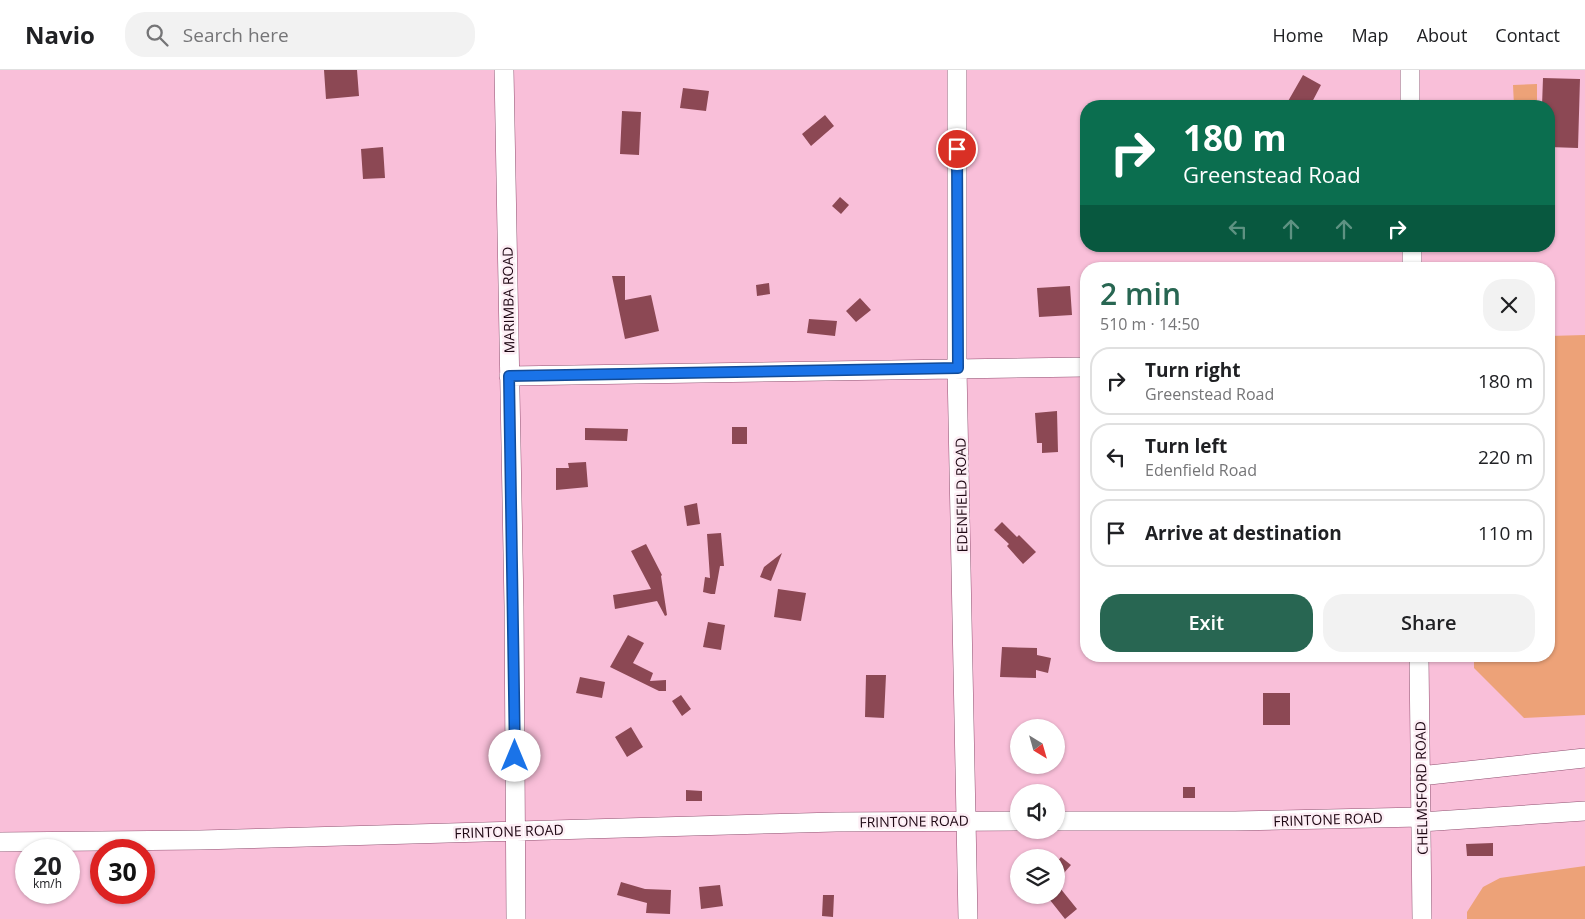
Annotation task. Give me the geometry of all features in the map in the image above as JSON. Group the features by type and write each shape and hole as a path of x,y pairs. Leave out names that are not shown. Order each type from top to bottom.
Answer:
{"street":[{"name":"MARIMBA ROAD","path":"504,70 514,596 516,919"},
{"name":"EDENFIELD ROAD","path":"956,70 958,368 968,919"},
{"path":"1410,70 1410,100"},
{"path":"509,376 1080,367"},
{"name":"CHELMSFORD ROAD","path":"1419,662 1422,919"},
{"path":"1420,776 1585,758"},
{"name":"FRINTONE ROAD","path":"1065,821 1421,820 1585,811"},
{"name":"FRINTONE ROAD","path":"0,842 200,840 836,822 1010,821"}],"shaded area":[{"path":"1537,84 1537,100 1514,100 1513,85"},
{"path":"1585,335 1585,715 1524,718 1474,668 1474,662 1555,662 1555,336"},
{"path":"1585,866 1585,919 1467,919 1467,912 1483,887 1500,878"}],"building":[{"path":"324,70 357,70 359,96 326,99"},
{"path":"1303,75 1321,85 1313,100 1289,100"},
{"path":"1543,78 1580,79 1578,148 1555,147 1555,100 1542,100"},
{"path":"683,88 709,91 706,111 680,108"},
{"path":"622,111 641,112 639,155 620,154"},
{"path":"825,115 834,126 811,146 802,134"},
{"path":"383,147 385,178 363,179 361,149"},
{"path":"840,197 849,205 841,214 832,206"},
{"path":"612,276 625,276 625,300 651,295 659,331 625,339"},
{"path":"769,283 770,294 757,296 756,285"},
{"path":"1070,286 1072,315 1039,317 1037,288"},
{"path":"860,298 871,310 856,322 846,311"},
{"path":"809,319 837,321 835,336 807,333"},
{"path":"1057,411 1058,452 1042,453 1042,443 1037,443 1035,413"},
{"path":"732,427 747,427 747,444 732,444"},
{"path":"585,428 628,429 627,441 585,440"},
{"path":"586,462 588,487 556,490 556,468 569,468 568,463"},
{"path":"697,503 700,524 687,526 684,506"},
{"path":"1002,522 1036,552 1023,564 1007,546 1009,544 994,530"},
{"path":"721,533 724,566 720,566 715,594 711,594 703,592 705,577 710,578 707,534"},
{"path":"646,544 662,575 667,615 665,616 657,601 615,609 613,595 651,589 631,551"},
{"path":"782,553 771,581 760,577 764,567"},
{"path":"778,589 806,593 801,621 774,617"},
{"path":"708,622 725,625 721,650 703,647"},
{"path":"628,635 644,643 633,663 653,673 650,681 666,680 666,691 659,691 610,667"},
{"path":"1002,647 1037,648 1037,655 1051,658 1048,673 1036,670 1036,678 1000,677"},
{"path":"866,675 886,675 884,718 865,717"},
{"path":"580,677 605,682 602,698 576,693"},
{"path":"1263,693 1290,693 1290,725 1263,725"},
{"path":"681,695 691,709 682,716 672,701"},
{"path":"631,727 643,747 627,757 615,737"},
{"path":"1183,787 1195,787 1195,798 1183,798"},
{"path":"686,790 702,791 702,801 686,801"},
{"path":"1493,843 1493,856 1467,856 1466,844"},
{"path":"1065,860 1071,865 1065,872"},
{"path":"621,882 645,889 671,890 670,914 646,913 647,903 617,895"},
{"path":"720,885 723,906 701,909 699,887"},
{"path":"1065,894 1077,909 1065,919 1053,904 1065,904"},
{"path":"823,895 834,895 833,917 822,916"}],"route":[{"path":"515,756 509,376 958,368 957,149"}]}
